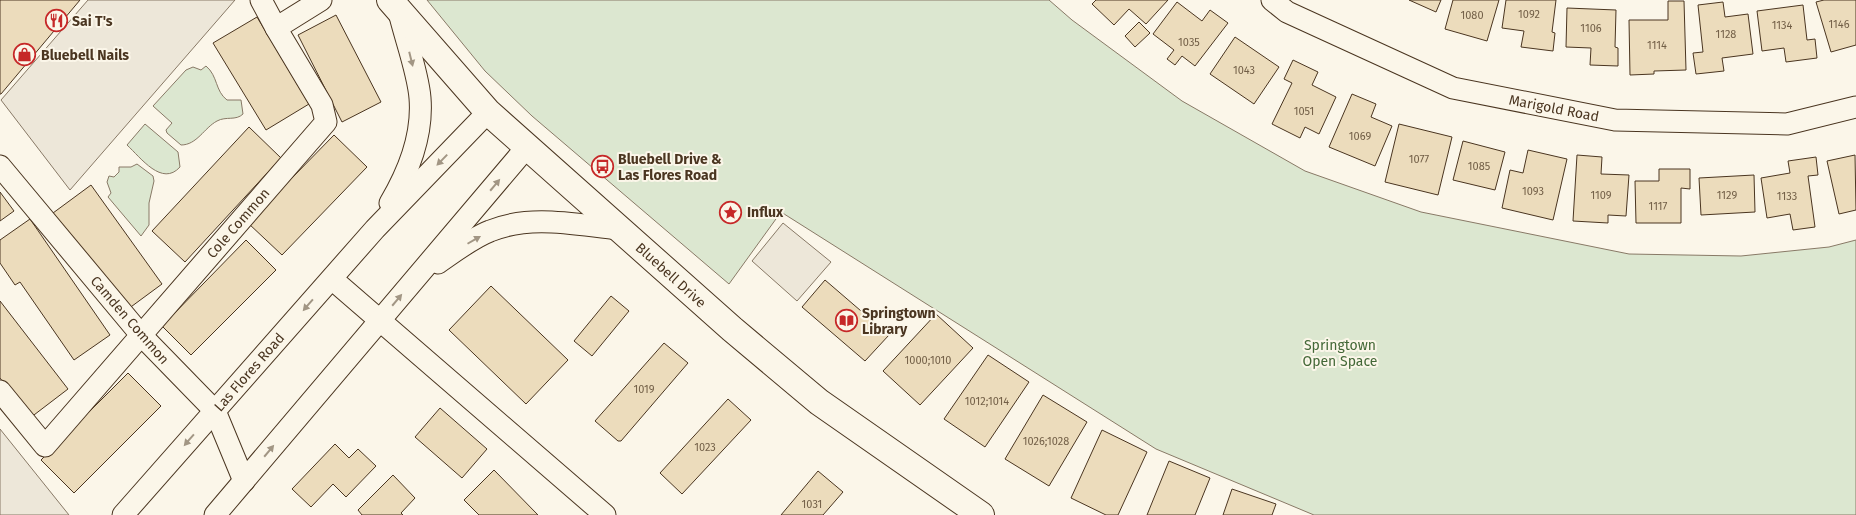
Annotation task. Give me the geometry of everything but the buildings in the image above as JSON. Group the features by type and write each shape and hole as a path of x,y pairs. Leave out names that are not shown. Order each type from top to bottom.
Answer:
{"street":[{"path":"261,0 276,28 321,0"},
{"name":"Marigold Road","path":"1272,0 1288,12 1453,88 1616,120 1787,124 1856,107"},
{"name":"Bluebell Drive","path":"395,6 488,112 526,148 732,329 819,402 981,515"},
{"name":"Las Flores Road","path":"375,229 398,190 412,157 419,130 420,97 395,6"},
{"name":"Cole Common","path":"0,391 45,446 326,122 322,105 276,28"},
{"name":"Las Flores Road","path":"123,515 375,229 488,112"},
{"path":"215,515 526,148"},
{"name":"Camden Common","path":"0,166 141,335 215,411 244,482"},
{"path":"418,275 490,231 513,224 552,222 620,229"},
{"path":"332,279 605,515"}],"green space":[{"name":"Springtown Open Space","path":"427,0 1049,0 1072,20 1182,101 1305,171 1421,212 1629,254 1741,256 1829,247 1856,240 1856,515 1314,515 1156,449 781,212 729,284 532,116 485,71"},
{"path":"206,66 213,74 220,92 227,100 241,100 243,114 217,121 192,142 181,145 167,133 166,130 172,123 153,106 186,70 193,67 201,70"},
{"path":"145,124 178,152 180,167 173,172 166,174 152,168 127,145"},
{"path":"137,164 153,176 154,181 149,203 149,225 141,236 108,197 111,193 107,182 109,176 114,177 119,172 119,167 131,167"}],"shaded area":[{"path":"88,0 235,0 70,190 1,100"},
{"path":"783,223 831,262 797,301 752,261"},
{"path":"0,429 69,515 0,515"}],"place":[{"name":"Sai T's","path":"56,21"},
{"name":"Bluebell Nails","path":"25,55"},
{"name":"Bluebell Drive & Las Flores Road","path":"602,167"},
{"name":"Influx","path":"731,212"},
{"name":"Springtown Library","path":"846,321"}]}
